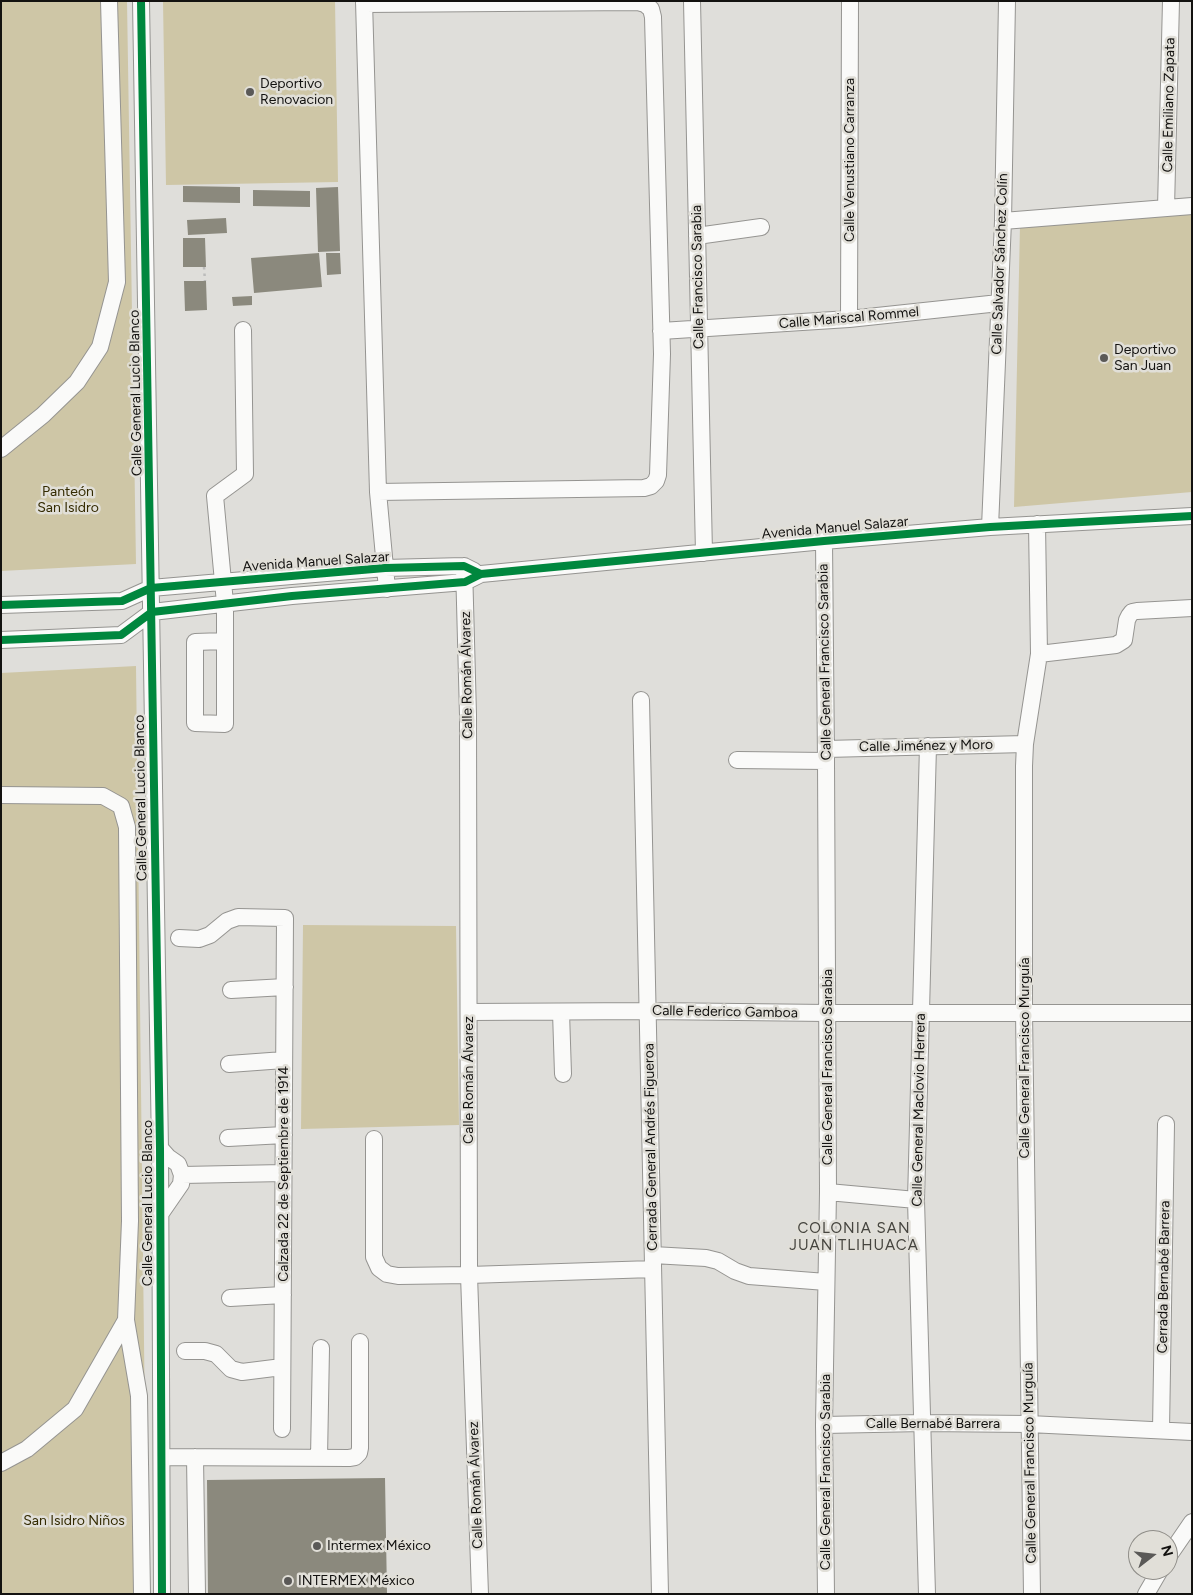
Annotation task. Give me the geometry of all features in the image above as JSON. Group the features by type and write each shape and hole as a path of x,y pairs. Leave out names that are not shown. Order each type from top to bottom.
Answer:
{"street":[{"path":"1,449 43,415 77,382 100,347 117,282 109,1"},
{"name":"Calle General Lucio Blanco","path":"141,1 160,1148 162,1594"},
{"name":"Calle Francisco Sarabia","path":"692,1 704,554"},
{"name":"Calle Venustiano Carranza","path":"849,319 850,1"},
{"name":"Calle Salvador Sánchez Colín","path":"990,527 1003,221 1007,1"},
{"name":"Calle Emiliano Zapata","path":"1166,208 1171,1"},
{"path":"378,492 644,488 656,482 658,475 661,331 654,26 651,9 645,4 638,2 364,2 378,492 387,589"},
{"path":"1003,221 1192,206"},
{"path":"697,236 761,227"},
{"name":"Calle Mariscal Rommel","path":"661,331 849,319 999,303"},
{"path":"225,641 195,642 195,723 225,724 225,641 225,603 215,496 245,474 243,330"},
{"name":"Avenida Manuel Salazar","path":"1,605 122,600 152,588 385,568 481,574 990,527 1192,516"},
{"name":"Calle General Francisco Murguía","path":"1032,1594 1024,1012 1025,744 1039,654 1037,524"},
{"name":"Calle General Francisco Sarabia","path":"824,541 828,1192 824,1425 826,1594"},
{"path":"1,640 121,635 152,612 292,596 387,589 465,574"},
{"name":"Calle Román Álvarez","path":"465,574 468,715 470,1275 480,1594"},
{"path":"290,576 292,596"},
{"path":"1039,654 1116,645 1124,640 1128,616 1132,612 1192,608"},
{"name":"Cerrada General Andrés Figueroa","path":"641,700 660,1594"},
{"name":"Calle Jiménez y Moro","path":"737,760 826,755 928,746 1025,744"},
{"name":"Calle General Maclovio Herrera","path":"927,1594 916,1200 928,746"},
{"path":"1,795 103,796 121,806 127,827 130,1221 126,1320 139,1396 142,1594"},
{"name":"Calzada 22 de Septiembre de 1914","path":"179,938 199,939 210,935 227,921 238,917 285,918 282,1429"},
{"path":"231,990 285,987"},
{"name":"Calle Federico Gamboa","path":"469,1012 1192,1013"},
{"path":"561,1012 563,1074"},
{"path":"230,1064 284,1060"},
{"name":"Cerrada Bernabé Barrera","path":"1161,1430 1166,1124"},
{"path":"228,1138 284,1135"},
{"path":"374,1138 374,1257 378,1268 387,1274 398,1276 470,1275 706,1258 718,1261 735,1271 749,1276 826,1282"},
{"path":"160,1148 178,1164 182,1175 180,1184 160,1213"},
{"path":"182,1175 284,1173"},
{"path":"828,1192 916,1200"},
{"path":"230,1298 283,1295"},
{"path":"1,1463 27,1449 75,1409 126,1320"},
{"path":"162,1457 354,1457 360,1448 360,1342"},
{"path":"319,1458 321,1348"},
{"path":"185,1351 206,1351 216,1354 231,1369 242,1372 282,1367"},
{"name":"Calle Bernabé Barrera","path":"824,1425 923,1423 1029,1424 1192,1432"},
{"path":"195,1457 197,1594"},
{"path":"1178,1542 1192,1522"},
{"path":"1146,1594 1154,1580"}],"path":[{"path":"204,267 205,280"}],"green space":[{"name":"Panteón San Isidro","path":"1,1 127,1 136,564 1,571"},
{"name":"Deportivo Renovacion","path":"163,1 335,1 338,182 166,185"},
{"name":"Deportivo San Juan","path":"1192,212 1192,492 1014,507 1020,225"},
{"name":"San Isidro Niños","path":"136,666 147,1594 1,1594 1,673"},
{"path":"303,925 456,926 459,1125 301,1129"}],"building":[{"path":"183,186 240,187 240,203 183,202"},
{"path":"338,187 340,251 318,252 316,188"},
{"path":"253,190 310,191 310,207 253,206"},
{"path":"226,218 227,233 188,235 187,220"},
{"path":"183,238 205,238 206,267 183,267"},
{"path":"319,253 322,287 254,293 251,258"},
{"path":"326,253 340,253 341,274 327,275"},
{"path":"184,281 206,281 207,310 185,311"},
{"path":"252,296 252,305 233,306 232,297"},
{"path":"385,1478 387,1594 208,1594 207,1480"}],"cycle path":[{"path":"141,1 160,1148 162,1594"},
{"path":"152,612 292,596 465,582 481,574 824,541 990,527 1192,516"},
{"path":"1,605 122,601 151,588 385,568 464,566 481,574"},
{"path":"1,640 121,635 152,612"}],"place":[{"name":"Deportivo Renovacion","path":"250,92"},
{"name":"Deportivo San Juan","path":"1104,358"},
{"name":"Intermex México","path":"317,1546"},
{"name":"INTERMEX México","path":"288,1581"}],"district":[{"name":"COLONIA SAN JUAN TLIHUACA","path":"854,1238"}]}
